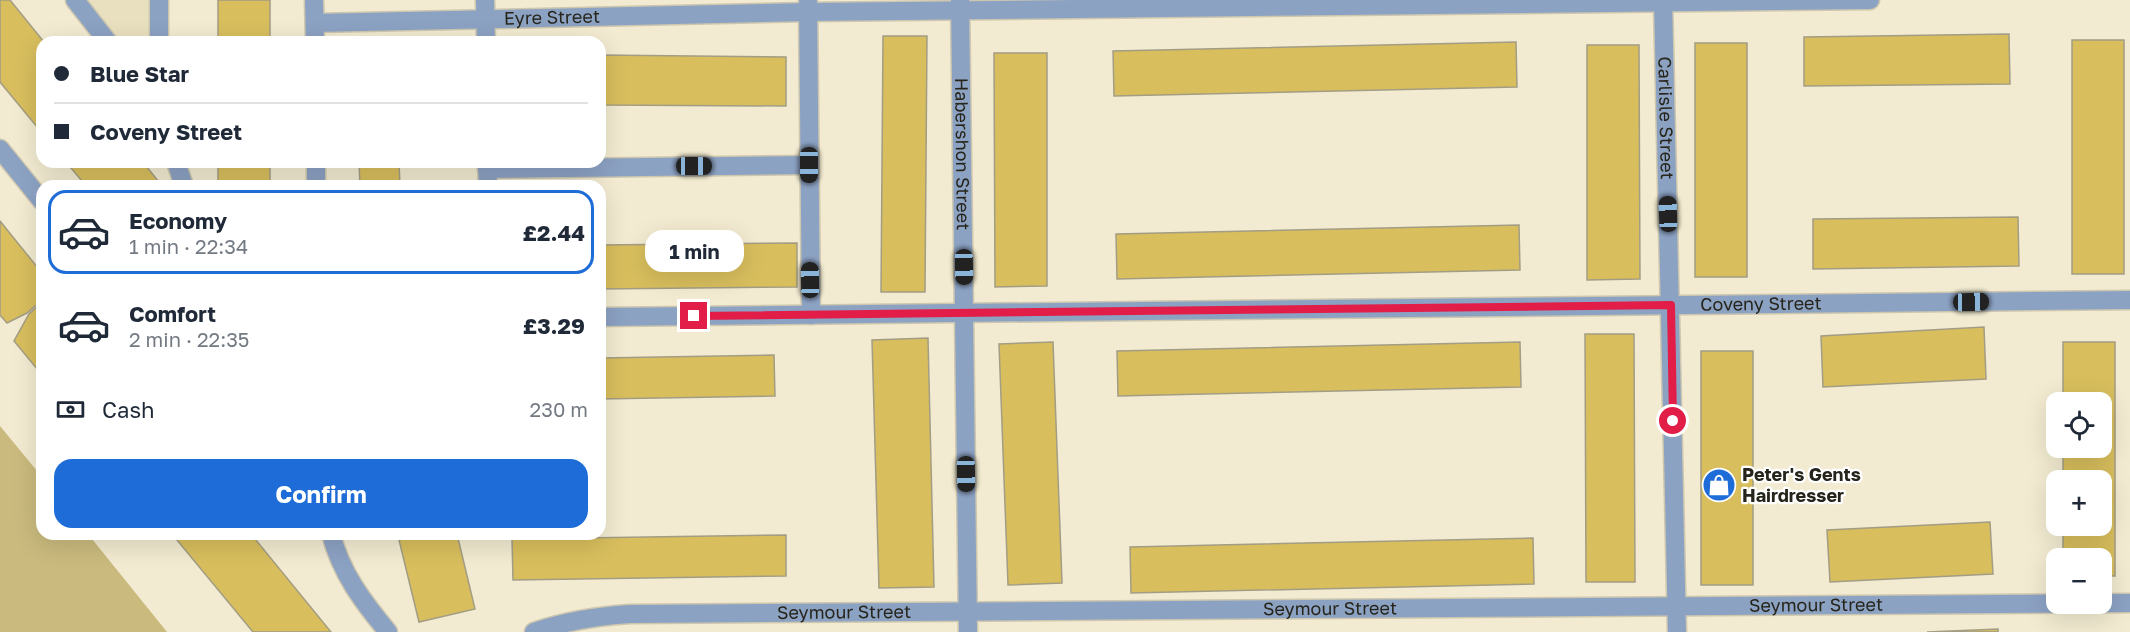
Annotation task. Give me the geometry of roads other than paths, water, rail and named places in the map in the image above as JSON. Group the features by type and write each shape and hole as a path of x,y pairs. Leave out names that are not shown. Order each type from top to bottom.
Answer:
{"street":[{"path":"75,0 103,36"},
{"path":"159,0 159,36"},
{"path":"315,0 315,36"},
{"path":"485,0 486,36"},
{"name":"Eyre Street","path":"315,23 485,19 651,8 1870,0"},
{"name":"Carlisle Street","path":"1663,1 1677,632"},
{"path":"808,6 811,315"},
{"name":"Habershon Street","path":"960,6 968,632"},
{"path":"0,149 36,194"},
{"path":"487,172 809,165"},
{"name":"Coveny Street","path":"606,317 2130,300"},
{"path":"333,540 341,564 356,592 388,632"},
{"name":"Seymour Street","path":"534,632 569,621 630,614 2130,603"}],"place":[{"name":"Peter's Gents Hairdresser","path":"1719,485"}]}
